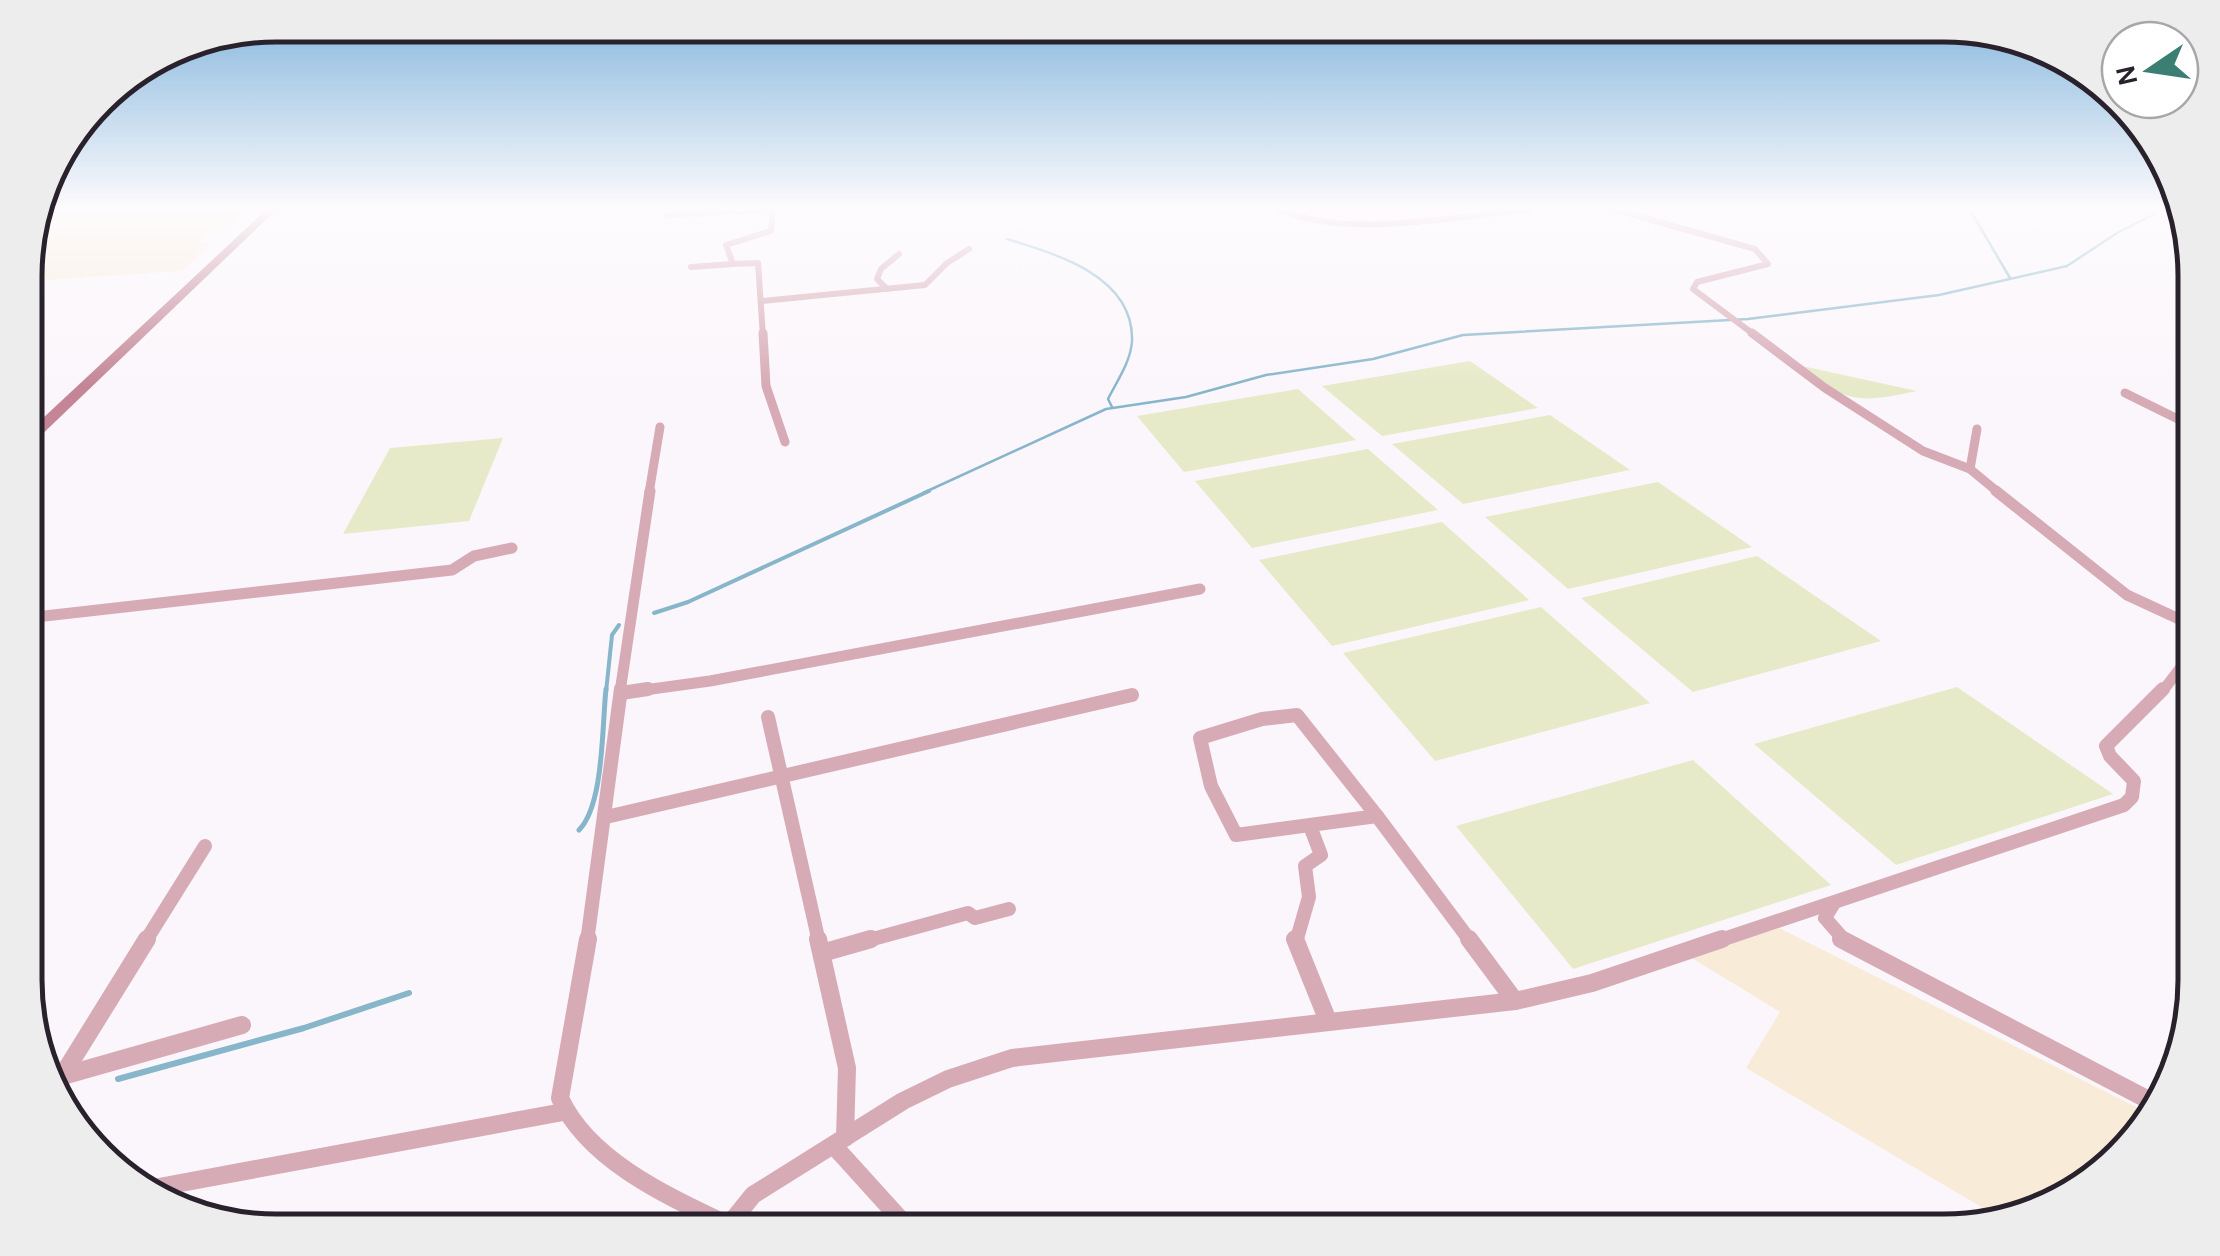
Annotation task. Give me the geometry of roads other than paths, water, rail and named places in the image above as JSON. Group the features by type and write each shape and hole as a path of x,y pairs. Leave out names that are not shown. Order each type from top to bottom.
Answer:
{"street":[{"path":"42,427 208,269"},
{"path":"759,269 766,386 785,442"},
{"path":"882,269 877,279 887,290"},
{"path":"762,301 925,285 941,269"},
{"path":"1751,269 1692,285 1795,368 1923,451 1970,468 2111,584 2177,617"},
{"path":"2125,394 2177,419"},
{"path":"660,426 629,617 606,818 561,1078 563,1112 585,1138 701,1214"},
{"path":"1970,468 1977,428"},
{"path":"42,616 452,570 474,556 512,548"},
{"path":"622,693 748,674 1200,588"},
{"path":"737,1214 753,1195 903,1101 948,1080 1012,1058 1515,1001 1592,982 2124,806 2132,798 2134,780 2110,756 2106,746 2156,699 2177,672"},
{"path":"606,818 1132,694"},
{"path":"1377,816 1236,835 1212,786 1200,738 1262,720 1296,715 1377,816 1515,1001"},
{"path":"768,718 848,1068 840,1142 898,1214"},
{"path":"1310,826 1321,856 1305,866 1309,898 1295,940 1328,1020"},
{"path":"61,1071 205,846"},
{"path":"1834,903 1825,918 1840,939 2145,1098"},
{"path":"822,952 968,913 975,918 1009,910"},
{"path":"63,1075 242,1026"},
{"path":"167,1186 563,1112"}],"waterway":[{"path":"1084,269 1106,284 1129,319 1131,348 1108,399 1112,407"},
{"path":"2004,269 2010,278"},
{"path":"923,493 1106,409 1186,397 1266,375 1373,359 1463,335 1748,319 1939,295 2055,269"},
{"path":"654,613 688,602 929,491"},
{"path":"606,692 612,635 619,625"},
{"path":"579,830 587,818 597,784 606,689"},
{"path":"118,1079 304,1028 409,993"}]}
